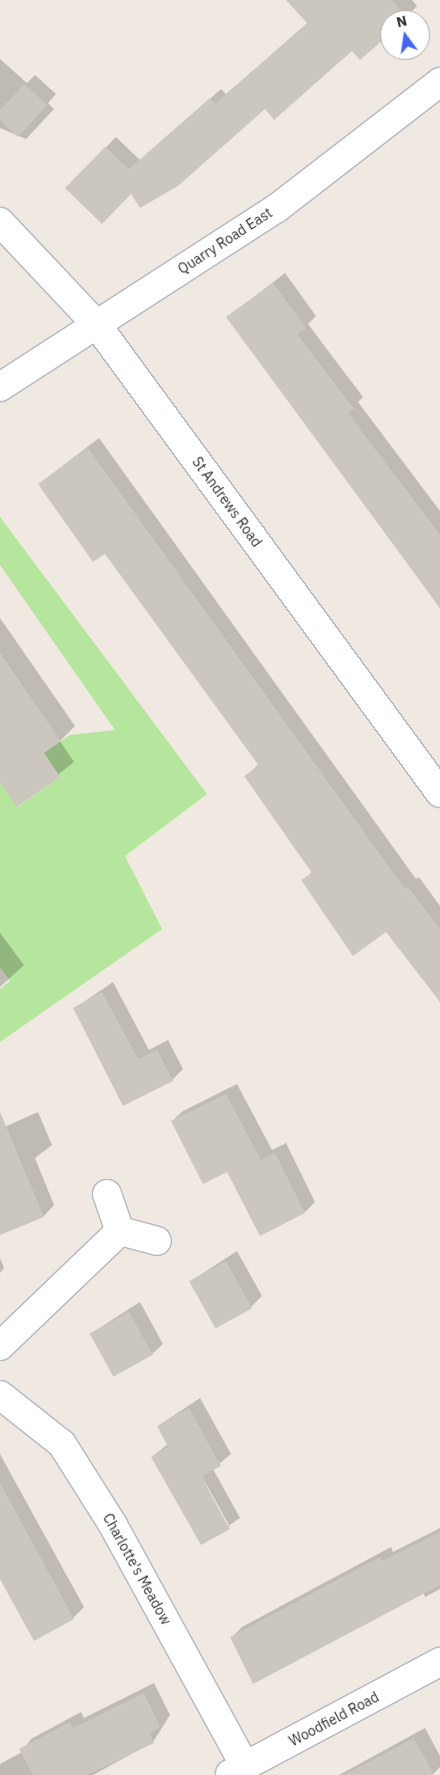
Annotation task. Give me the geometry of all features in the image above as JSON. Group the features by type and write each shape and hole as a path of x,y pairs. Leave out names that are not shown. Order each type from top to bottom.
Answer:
{"street":[{"name":"Quarry Road East","path":"0,387 277,208 440,82"},
{"name":"St Andrews Road","path":"0,222 97,325 440,794"},
{"path":"107,1194 120,1231"},
{"path":"120,1231 158,1241"},
{"path":"0,1346 120,1231"},
{"name":"Charlotte's Meadow","path":"0,1395 62,1444 113,1525 237,1771"},
{"name":"Woodfield Road","path":"237,1771 440,1662"}],"green space":[{"path":"0,517 207,794 125,856 162,929 0,1042 0,989 10,981 0,967 0,783 18,807 60,777 44,753 70,735 115,730 0,565"}],"building":[{"path":"286,0 392,0 401,10 380,10 380,43 360,60 352,51 274,120 265,109 178,186 140,208 131,194 102,224 65,188 105,147 129,169 210,98 215,104 307,23"},
{"path":"24,84 47,105 18,137 0,120 0,110"},
{"path":"273,283 306,328 297,334 354,409 348,413 440,535 440,608 226,317"},
{"path":"88,448 405,889 408,887 440,929 440,1002 386,932 353,956 301,880 312,873 244,776 259,766 105,554 93,562 38,484"},
{"path":"0,653 61,741 44,753 60,777 17,807 0,783"},
{"path":"102,992 138,1059 157,1050 173,1081 123,1106 73,1008"},
{"path":"226,1094 261,1160 275,1153 305,1213 260,1236 227,1172 203,1184 171,1121"},
{"path":"0,1112 44,1217 0,1235"},
{"path":"226,1261 252,1308 215,1329 189,1281"},
{"path":"129,1312 153,1355 113,1377 90,1334"},
{"path":"189,1408 221,1466 201,1477 230,1529 201,1545 151,1457 168,1447 157,1426"},
{"path":"0,1483 74,1619 34,1641 0,1579"},
{"path":"440,1532 440,1585 253,1684 230,1637 380,1557 382,1561"},
{"path":"144,1693 160,1727 149,1733 154,1743 87,1775 33,1775 19,1749 70,1722 73,1728"},
{"path":"414,1738 434,1775 344,1775"}]}
